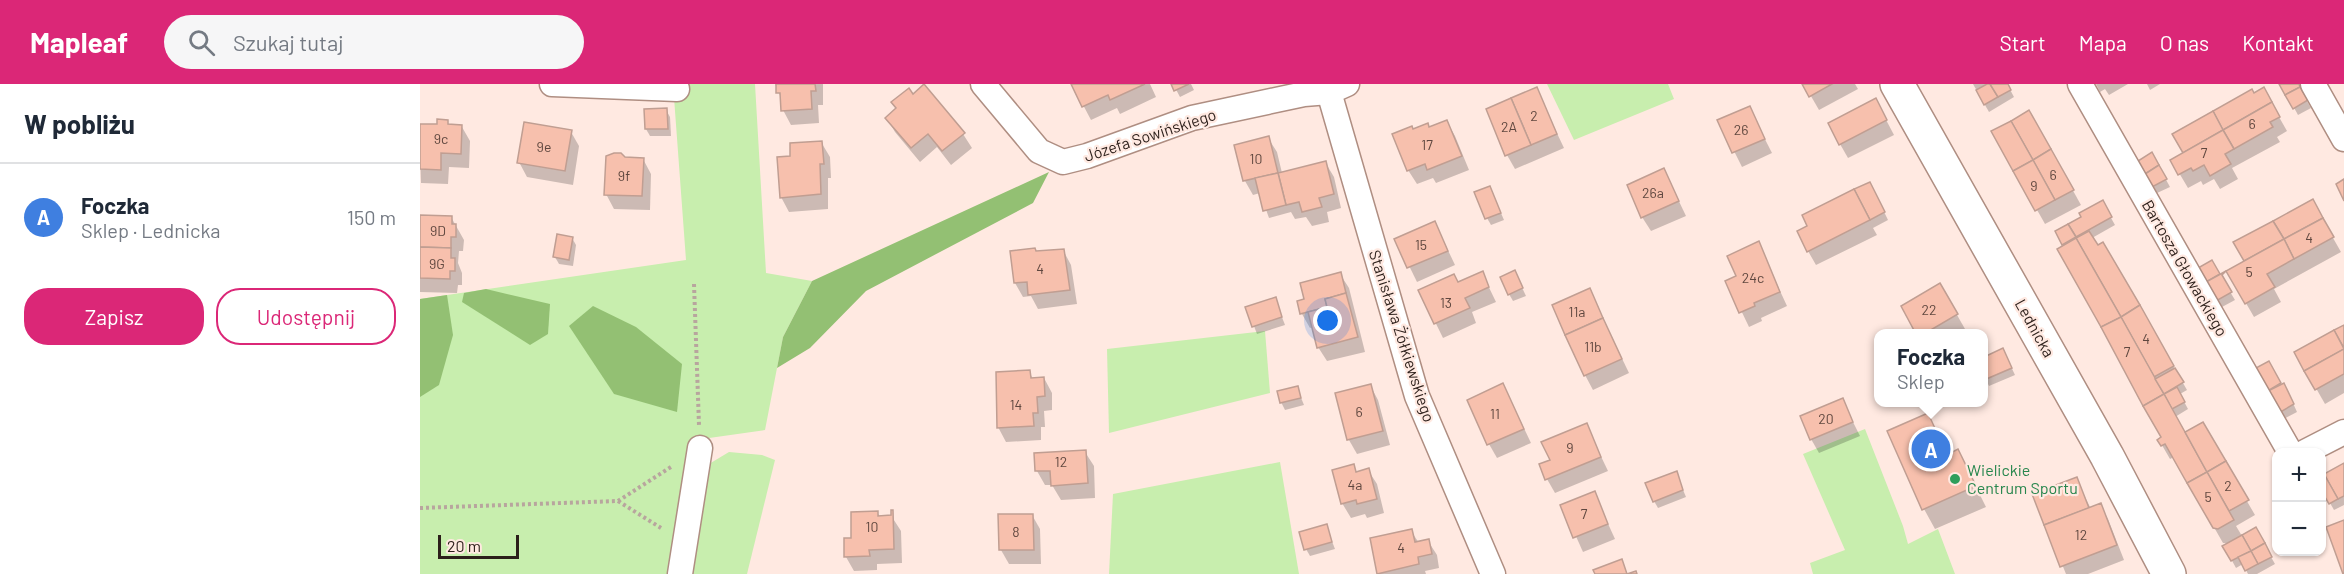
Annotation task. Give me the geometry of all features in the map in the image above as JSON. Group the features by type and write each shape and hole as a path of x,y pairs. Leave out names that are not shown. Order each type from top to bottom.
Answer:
{"main road":[{"name":"Lednicka","path":"1897,84 2102,446 2169,574"}],"street":[{"path":"552,84 677,89"},
{"name":"Józefa Sowińskiego","path":"983,84 1039,151 1063,162 1087,156 1192,118 1338,88"},
{"name":"Bartosza Głowackiego","path":"2080,84 2287,448"},
{"path":"2313,84 2344,139"},
{"name":"Stanisława Żółkiewskiego","path":"1338,88 1418,396 1493,574"},
{"path":"2314,448 2344,432"},
{"path":"680,574 700,448"}],"path":[{"path":"420,508 618,501 700,448 694,284"},
{"path":"618,501 686,543"}],"green space":[{"path":"673,84 755,84 766,273 812,281 783,337 765,430 695,440 668,574 420,574 420,299 686,260"},
{"path":"1547,84 1668,84 1674,99 1574,140"},
{"path":"1049,172 1033,203 866,291 810,348 777,368 783,337 812,281"},
{"path":"486,289 550,304 548,334 530,345 462,302 464,293"},
{"path":"447,295 453,335 439,385 420,397 420,299"},
{"path":"593,306 636,327 682,364 677,412 614,394 569,326"},
{"path":"1265,331 1270,393 1109,433 1107,349"},
{"path":"1865,429 1908,544 1938,529 1955,574 1813,574 1810,563 1845,550 1803,454"},
{"path":"729,452 762,455 775,460 747,574 691,574 709,464"},
{"path":"1280,462 1299,574 1109,574 1113,494"}],"building":[{"path":"776,84 815,84 816,91 811,91 812,109 781,111 780,93 776,93"},
{"path":"924,84 965,133 942,151 928,134 911,148 885,118 896,108 891,102 909,88 913,94"},
{"path":"1071,84 1145,84 1110,100 1108,95 1082,107"},
{"path":"1171,84 1189,84 1174,91"},
{"path":"1802,84 1832,84 1809,97"},
{"path":"1990,84 1998,97 1984,105 1976,90"},
{"path":"1990,84 2008,84 2011,90 1998,97"},
{"path":"2279,84 2299,84 2300,87 2285,95"},
{"path":"1537,87 1557,134 1531,145 1511,98"},
{"path":"2264,87 2272,102 2223,130 2213,111 2252,89 2254,93"},
{"path":"2300,87 2308,100 2293,109 2285,95"},
{"path":"1511,98 1531,145 1505,156 1486,109"},
{"path":"1876,98 1887,120 1839,145 1828,123"},
{"path":"2272,102 2280,117 2270,122 2273,127 2234,149 2223,130"},
{"path":"1750,106 1765,139 1732,153 1717,120"},
{"path":"667,108 668,129 645,129 644,109"},
{"path":"2029,110 2051,149 2033,160 2011,121"},
{"path":"2213,111 2223,130 2183,153 2172,134"},
{"path":"437,119 448,120 448,124 462,125 461,154 441,153 441,170 420,169 420,124 437,124"},
{"path":"1447,120 1462,156 1427,170 1425,164 1407,171 1392,134 1412,126 1413,129 1428,123 1429,127"},
{"path":"2011,121 2033,160 2013,171 1991,131"},
{"path":"524,122 572,130 565,171 517,163"},
{"path":"2223,130 2234,149 2225,154 2231,164 2210,176 2204,165 2193,171 2191,168 2178,175 2170,160"},
{"path":"1269,136 1278,173 1243,181 1234,145"},
{"path":"822,141 824,164 820,164 821,194 780,198 777,157 790,156 790,143"},
{"path":"2051,149 2074,190 2055,200 2033,160"},
{"path":"2152,152 2159,165 2145,174 2138,161"},
{"path":"621,153 625,157 644,158 642,196 604,195 606,156"},
{"path":"2033,160 2055,200 2035,211 2013,171"},
{"path":"1326,161 1334,194 1319,198 1322,207 1302,212 1299,202 1286,205 1278,173"},
{"path":"2159,165 2167,179 2152,187 2145,174"},
{"path":"1664,168 1679,201 1641,218 1627,185"},
{"path":"1278,173 1286,205 1263,211 1255,178"},
{"path":"2344,179 2344,201 2336,184"},
{"path":"1870,182 1885,212 1870,220 1854,189"},
{"path":"1490,186 1501,213 1485,219 1474,192"},
{"path":"1854,189 1870,220 1807,252 1797,231 1807,226 1802,215"},
{"path":"2313,199 2323,218 2284,239 2273,221"},
{"path":"2103,200 2112,217 2076,237 2068,224 2081,217 2079,213"},
{"path":"420,215 452,216 452,224 456,224 456,237 451,237 451,248 420,247"},
{"path":"2323,218 2334,237 2294,259 2284,239"},
{"path":"1435,221 1448,251 1407,268 1394,239"},
{"path":"2273,221 2284,239 2244,261 2233,242"},
{"path":"2068,224 2076,237 2062,245 2055,231"},
{"path":"2089,231 2098,245 2103,242 2140,305 2121,317 2076,238"},
{"path":"557,234 573,237 569,260 553,257"},
{"path":"2076,238 2121,317 2101,327 2057,249"},
{"path":"2284,239 2294,259 2267,274 2275,287 2245,304 2226,271"},
{"path":"1759,241 1780,292 1754,303 1755,306 1739,313 1725,281 1736,276 1727,256"},
{"path":"420,247 451,248 451,258 455,258 455,271 450,271 450,279 420,278"},
{"path":"1035,248 1036,251 1064,249 1070,290 1028,295 1027,282 1014,283 1010,251"},
{"path":"2212,260 2220,274 2206,282 2198,268"},
{"path":"1515,270 1523,288 1508,295 1500,277"},
{"path":"1483,271 1489,287 1465,298 1470,308 1434,324 1418,290 1454,274 1458,282"},
{"path":"2226,271 2222,275 2232,292 2216,301 2206,282"},
{"path":"1341,272 1346,293 1325,299 1327,307 1300,314 1297,301 1304,299 1300,283"},
{"path":"1940,283 1958,314 1932,329 1913,329 1901,306"},
{"path":"1590,288 1603,318 1565,335 1552,305"},
{"path":"1346,293 1358,337 1317,348 1308,312 1327,307 1325,299"},
{"path":"1276,297 1282,317 1252,327 1245,307"},
{"path":"2140,305 2174,366 2154,377 2121,317"},
{"path":"2121,317 2164,394 2143,406 2101,327"},
{"path":"1603,318 1622,359 1584,376 1565,335"},
{"path":"2344,325 2344,348 2334,330"},
{"path":"2334,330 2344,349 2304,371 2294,352"},
{"path":"2003,348 2012,368 1988,378 1988,355"},
{"path":"2344,349 2344,374 2315,390 2304,371"},
{"path":"2269,361 2281,383 2266,392 2254,369"},
{"path":"2175,368 2184,382 2164,394 2155,379"},
{"path":"1030,370 1031,378 1044,377 1045,396 1037,397 1038,413 1033,413 1034,426 997,428 996,372"},
{"path":"1503,383 1524,429 1487,445 1467,400"},
{"path":"2284,383 2294,404 2277,414 2266,392"},
{"path":"1371,384 1383,431 1347,440 1335,393"},
{"path":"1298,386 1301,398 1280,403 1277,391"},
{"path":"2177,387 2185,402 2172,409 2164,394"},
{"path":"2164,394 2207,472 2187,483 2165,444 2161,446 2157,440 2161,437 2143,406"},
{"path":"1843,398 1853,422 1810,440 1800,416"},
{"path":"1928,413 1947,455 1958,449 1976,486 1922,510 1887,431"},
{"path":"2203,422 2226,461 2207,472 2185,432"},
{"path":"1587,423 1601,457 1545,480 1539,464 1550,460 1541,442"},
{"path":"1086,450 1088,483 1051,486 1050,471 1035,471 1034,453"},
{"path":"2226,461 2249,500 2229,511 2207,472"},
{"path":"2344,463 2344,496 2338,499 2326,478 2326,473"},
{"path":"1354,464 1356,472 1369,468 1377,499 1357,504 1356,500 1341,504 1332,470"},
{"path":"1677,471 1683,490 1653,502 1645,483"},
{"path":"2207,472 2234,520 2218,529 2213,528 2187,483"},
{"path":"2077,477 2089,508 2044,525 2032,494"},
{"path":"2326,478 2338,499 2329,504 2326,499"},
{"path":"1595,491 1608,524 1573,538 1560,505"},
{"path":"2101,503 2117,545 2060,567 2044,525"},
{"path":"891,510 893,510 894,549 869,550 870,556 844,557 844,538 851,538 851,512 878,511 878,516 891,515"},
{"path":"998,514 1033,514 1034,550 999,550"},
{"path":"2344,520 2344,574 2343,574 2326,527"},
{"path":"1327,524 1332,542 1304,550 1299,532"},
{"path":"2256,527 2265,543 2251,551 2242,535"},
{"path":"1412,529 1415,542 1429,539 1432,554 1418,557 1419,564 1377,574 1370,538"},
{"path":"2242,535 2251,551 2231,561 2222,546"},
{"path":"2265,543 2272,557 2258,564 2251,551"},
{"path":"2251,551 2258,564 2245,571 2238,557"},
{"path":"1622,559 1627,574 1595,574 1593,570"}],"place":[{"name":"Foczka","path":"1931,449"},
{"name":"Wielickie Centrum Sportu","path":"1955,479"}]}
